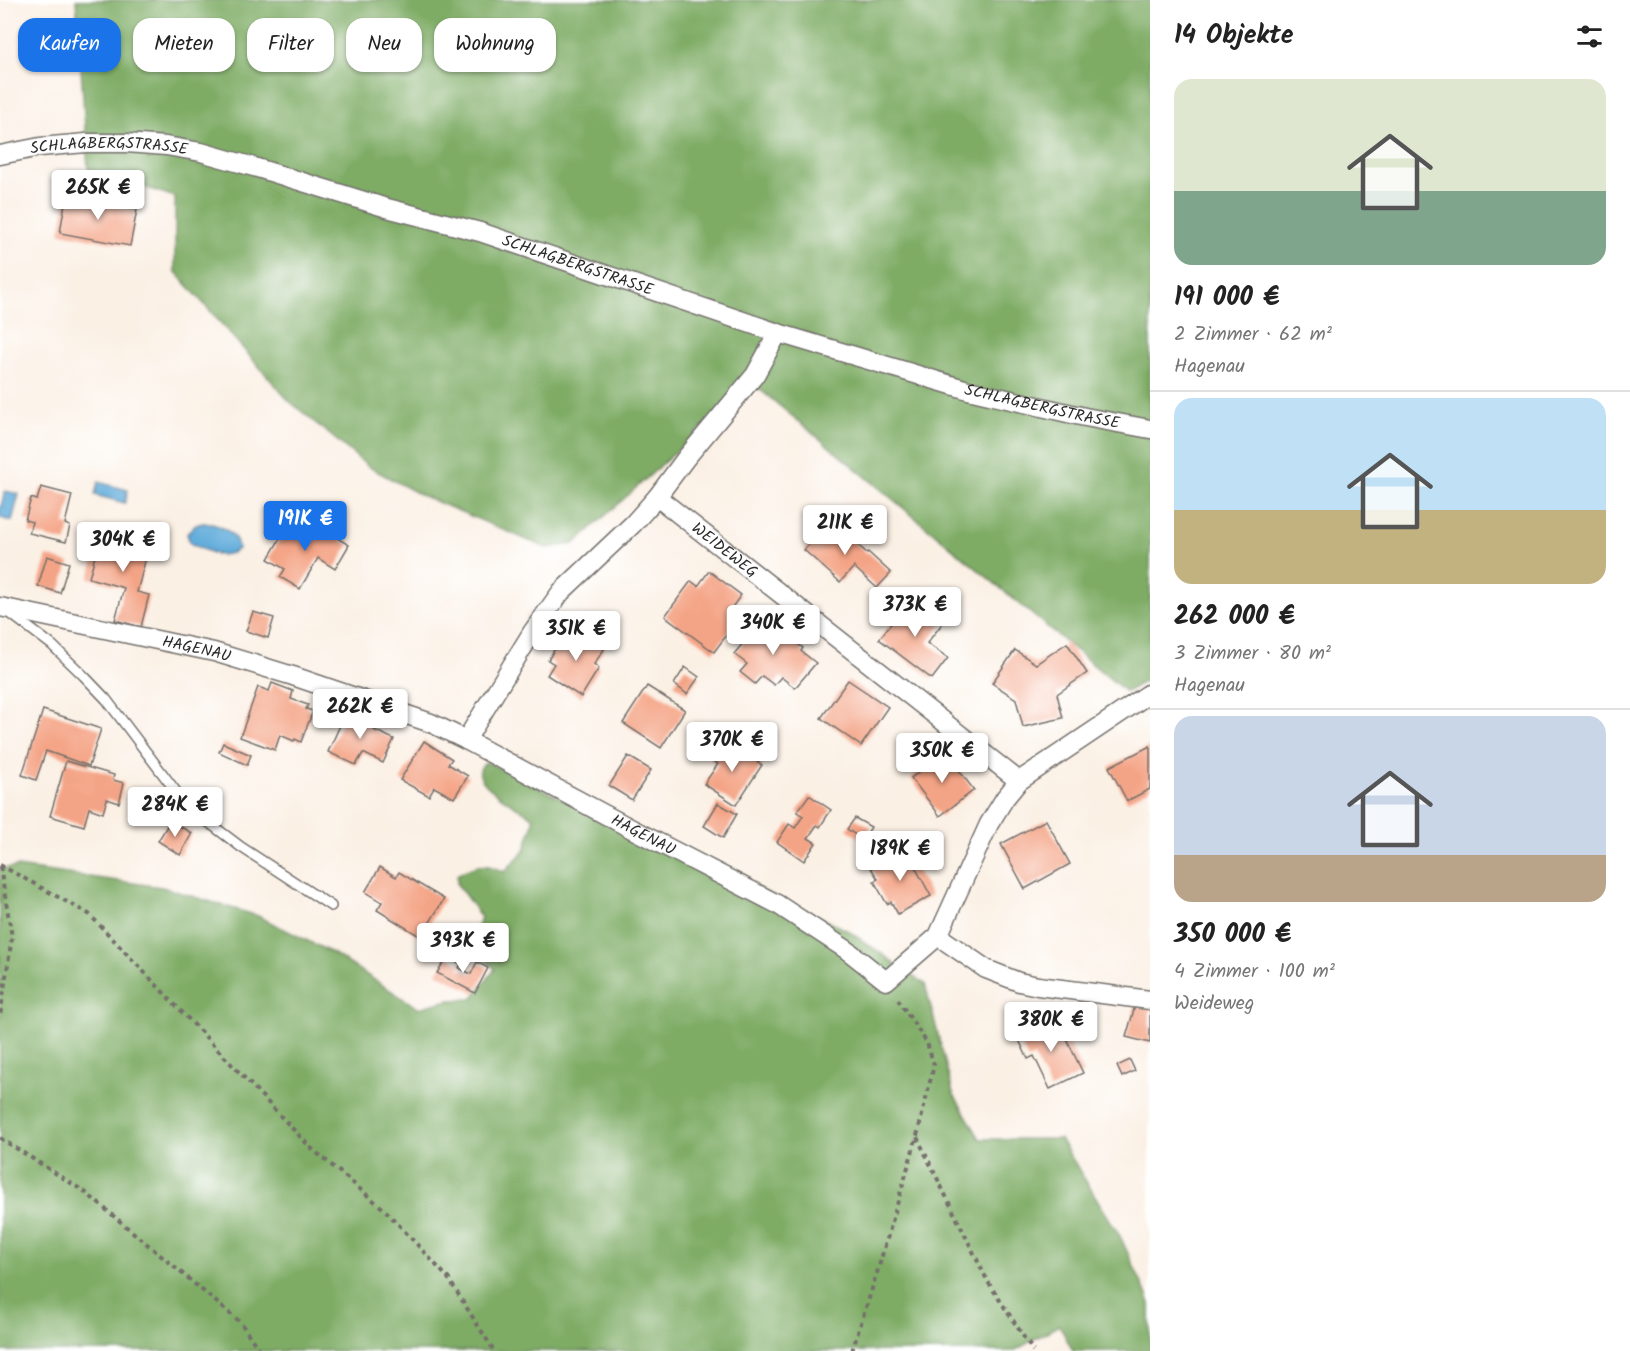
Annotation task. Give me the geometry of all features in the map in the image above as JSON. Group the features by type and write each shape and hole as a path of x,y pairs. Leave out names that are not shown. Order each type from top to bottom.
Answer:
{"street":[{"name":"SCHLAGBERGSTRASSE","path":"0,155 40,147 86,143 166,146 201,152 387,208 490,235 778,333 968,390 1085,417 1150,429"},
{"path":"466,740 533,631 561,592 633,524 657,497 755,375 778,333"},
{"name":"WEIDEWEG","path":"657,497 1019,781"},
{"name":"HAGENAU","path":"1,607 214,652 431,723 777,904 847,950 886,981"},
{"path":"886,981 938,936 990,824 1005,798 1019,781 1150,693"},
{"path":"938,936 986,969 1019,982 1150,1000"}],"lane":[{"path":"1,607 52,645 106,699 187,806 241,847 331,906"}],"path":[{"path":"0,866 12,938 0,1016"},
{"path":"0,866 89,914 311,1148 385,1210 448,1278 494,1351"},
{"path":"852,1351 917,1136 934,1065 927,1042 886,981"},
{"path":"917,1136 988,1282 1033,1351"},
{"path":"0,1138 85,1192 240,1322 260,1351"}],"green space":[{"path":"76,0 1150,0 1150,678 1126,692 752,383 574,544 546,548 421,495 369,467 289,401 175,271 175,197 88,169 81,72 121,72 121,18 77,18"},
{"path":"487,762 847,930 925,984 953,1093 980,1139 1060,1139 1120,1236 1150,1304 1150,1351 1073,1351 1059,1325 1014,1351 0,1351 0,869 17,867 162,887 258,916 334,954 418,1008 449,1000 472,999 495,969 470,945 481,917 457,884 457,875 485,865 504,872 525,850 533,823 533,818 486,785 481,777 480,769"}],"water":[{"path":"98,482 128,490 125,503 95,495"},
{"path":"5,491 19,494 12,521 0,518"},
{"path":"203,523 214,525 231,533 238,549 226,555 220,555 190,543 187,534 195,525"}],"building":[{"path":"66,197 137,210 130,246 60,233"},
{"path":"41,487 72,495 65,524 70,526 66,542 29,533 32,522 25,520 31,498 37,500"},
{"path":"292,518 324,537 327,532 349,545 335,569 318,558 300,589 280,577 285,569 268,559"},
{"path":"830,521 891,573 877,588 854,567 840,582 804,550"},
{"path":"102,530 150,542 137,592 149,595 141,627 115,620 124,588 89,578"},
{"path":"47,556 69,563 60,593 38,586"},
{"path":"709,571 741,595 730,610 740,617 714,652 665,616 691,581 698,586"},
{"path":"912,596 942,624 927,643 948,658 932,679 879,639"},
{"path":"253,612 274,618 268,638 246,631"},
{"path":"764,618 803,648 801,651 816,663 795,688 781,677 774,685 762,676 755,684 740,672 747,664 734,654"},
{"path":"574,628 605,648 594,664 599,668 581,697 547,675 554,664 548,660 559,642 564,645"},
{"path":"1067,643 1087,673 1057,694 1063,718 1023,727 1016,699 992,683 1015,650 1036,664"},
{"path":"685,667 699,677 687,694 674,684"},
{"path":"848,680 888,707 861,746 821,718"},
{"path":"272,683 293,691 291,699 308,705 306,709 313,711 301,742 280,735 275,750 240,737 258,687 269,691"},
{"path":"647,686 685,710 661,748 623,723"},
{"path":"43,710 101,729 89,766 46,751 36,780 22,775"},
{"path":"347,710 376,724 374,730 394,739 383,763 363,753 356,765 328,752"},
{"path":"424,741 452,759 448,764 468,776 454,798 434,787 429,796 400,780"},
{"path":"223,743 251,755 247,765 219,752"},
{"path":"721,744 727,748 730,744 762,765 736,805 704,784 718,764 711,760"},
{"path":"1150,746 1150,789 1127,801 1109,767"},
{"path":"945,752 974,790 940,816 911,778"},
{"path":"628,756 651,770 632,800 609,786"},
{"path":"66,761 114,775 113,780 124,783 119,803 107,799 103,813 89,808 84,826 50,816"},
{"path":"809,795 831,810 820,827 817,825 808,838 816,843 804,861 777,842 789,824 795,828 803,816 797,812"},
{"path":"718,803 737,814 723,838 704,826"},
{"path":"855,818 871,827 863,840 847,829"},
{"path":"1046,820 1070,864 1025,889 1001,844"},
{"path":"170,821 192,833 180,855 158,841"},
{"path":"905,849 931,896 898,914 891,902 887,904 874,881 878,879 871,868"},
{"path":"380,867 396,877 399,872 444,899 421,937 377,910 382,902 365,892"},
{"path":"447,956 461,964 459,968 471,974 477,962 488,968 475,993 437,973"},
{"path":"1150,1001 1150,1043 1126,1037 1135,1006 1147,1009"},
{"path":"1056,1017 1083,1073 1050,1089 1034,1056 1028,1059 1017,1036"},
{"path":"1130,1060 1135,1071 1122,1077 1117,1066"}]}
